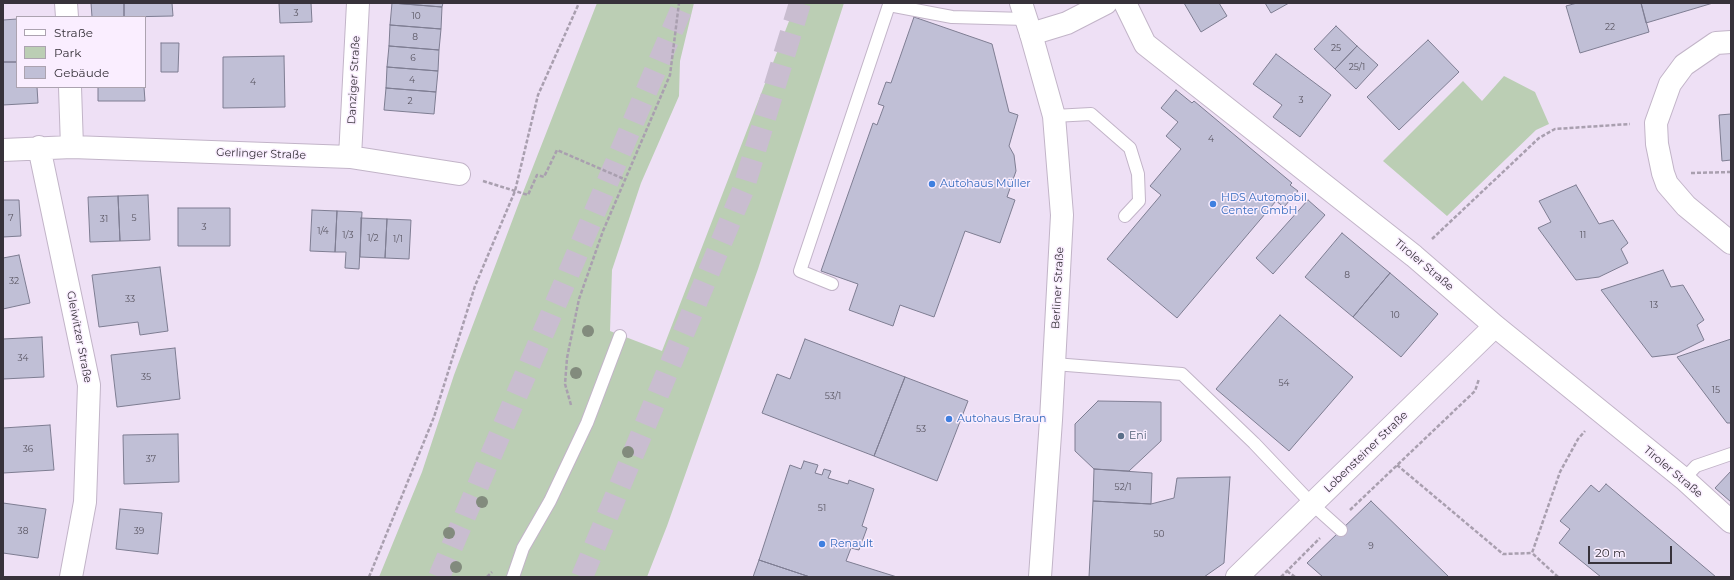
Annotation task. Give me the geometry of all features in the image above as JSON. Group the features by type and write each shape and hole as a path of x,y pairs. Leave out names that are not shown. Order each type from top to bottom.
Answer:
{"street":[{"path":"66,3 67,16"},
{"name":"Danziger Straße","path":"350,158 358,3"},
{"path":"1026,19 1067,23 1106,3"},
{"name":"Tiroler Straße","path":"1126,3 1145,44 1414,256 1495,326 1684,479 1731,522"},
{"name":"Berliner Straße","path":"1026,19 1054,116 1062,215 1040,577"},
{"path":"1731,42 1716,43 1684,65 1670,84 1656,123 1657,144 1663,173 1667,184 1686,206 1731,243"},
{"path":"70,88 72,147"},
{"name":"Gerlinger Straße","path":"3,150 39,147 72,147 350,158 459,174"},
{"name":"Gleiwitzer Straße","path":"39,147 89,385 86,502 71,577"},
{"name":"Lobensteiner Straße","path":"1237,577 1495,326"}],"lane":[{"path":"832,284 800,271 889,5 952,17 1026,19"},
{"path":"1054,116 1091,114 1130,148 1138,174 1139,200 1125,216"},
{"path":"513,577 523,548 550,501 587,423 620,336"},
{"path":"1054,364 1182,374 1254,443 1312,504 1338,527"},
{"path":"1684,479 1696,466 1731,454"}],"path":[{"path":"369,577 434,417 475,286 515,191 538,95 579,3"},
{"path":"587,423 572,407 565,384 567,358 579,298 602,231 670,75 679,3"},
{"path":"1414,256 1539,138 1555,129 1656,123"},
{"path":"459,174 528,195 536,175 544,177 557,150 624,179"},
{"path":"1663,173 1731,172"},
{"path":"1281,577 1338,527 1397,465 1474,391 1481,370 1473,348"},
{"path":"1532,553 1560,472 1578,439 1602,413"},
{"path":"1397,465 1503,554 1532,553 1558,577"},
{"path":"1287,571 1295,577"}],"green space":[{"path":"597,3 694,3 680,61 679,96 641,183 612,270 610,331 662,351 796,3 844,3 758,269 667,526 647,577 379,577 422,472 454,375"},
{"path":"1504,76 1535,92 1549,124 1536,130 1447,216 1383,161 1463,81 1482,101"}],"building":[{"path":"91,3 124,3 124,16 92,16"},
{"path":"124,3 172,3 173,16 124,16"},
{"path":"279,3 311,3 312,22 280,23"},
{"path":"392,3 442,7 441,29 390,25"},
{"path":"392,3 443,3 442,7"},
{"path":"1184,3 1219,3 1227,16 1201,32"},
{"path":"1265,3 1289,3 1271,13"},
{"path":"1577,3 1641,3 1649,32 1580,53 1566,6"},
{"path":"1641,3 1713,3 1646,23"},
{"name":"Autohaus Müller","path":"914,17 992,44 1009,112 1018,115 1009,146 1014,155 1016,171 1007,197 1015,200 1000,243 965,231 934,317 900,305 893,326 849,310 858,284 821,271 873,123 877,125 884,106 878,104 886,82 891,83"},
{"path":"16,19 16,62 3,62 3,20"},
{"path":"390,25 441,29 439,50 389,46"},
{"path":"1336,26 1357,46 1335,69 1314,49"},
{"path":"1428,40 1459,72 1399,130 1367,97"},
{"path":"161,43 179,43 178,72 161,72"},
{"path":"389,46 439,50 438,71 387,67"},
{"path":"1357,46 1378,65 1356,89 1335,69"},
{"path":"1276,54 1331,95 1300,137 1273,117 1282,105 1253,84"},
{"path":"284,56 285,107 223,108 223,57"},
{"path":"3,62 16,62 16,88 37,88 38,103 3,105"},
{"path":"387,67 438,71 436,92 386,88"},
{"path":"98,88 144,88 145,101 98,101"},
{"path":"386,88 436,92 434,114 384,110"},
{"name":"HDS Automobil Center GmbH","path":"1176,90 1192,103 1194,101 1292,183 1290,185 1298,191 1284,207 1276,201 1177,318 1107,259 1161,195 1150,186 1181,149 1166,136 1178,122 1161,108"},
{"path":"1731,114 1731,160 1722,161 1719,115"},
{"path":"1576,185 1599,224 1613,220 1628,243 1621,249 1628,263 1599,277 1576,280 1538,228 1551,222 1539,201"},
{"path":"148,195 150,240 120,241 118,196"},
{"path":"118,196 120,241 90,242 88,197"},
{"path":"3,200 19,200 21,236 3,237"},
{"path":"1308,200 1325,215 1273,274 1256,258"},
{"path":"178,208 230,208 230,246 178,246"},
{"path":"312,210 337,211 335,252 310,251"},
{"path":"337,211 362,212 359,269 345,268 346,252 335,252"},
{"path":"361,218 387,219 385,258 360,257"},
{"path":"387,219 411,220 409,259 385,258"},
{"path":"1342,233 1390,273 1353,317 1305,277"},
{"path":"19,255 30,303 3,309 3,258"},
{"path":"160,267 168,331 140,335 138,322 99,327 92,275"},
{"path":"1663,270 1671,287 1683,285 1704,320 1697,325 1704,340 1676,354 1652,357 1601,290"},
{"path":"1390,273 1438,314 1401,357 1353,317"},
{"path":"1280,315 1353,377 1289,451 1216,389"},
{"path":"42,337 44,377 3,379 3,339"},
{"path":"805,339 905,377 874,456 762,413 777,374 790,379"},
{"path":"1731,339 1731,423 1727,423 1677,357"},
{"path":"175,348 180,399 117,407 111,355"},
{"path":"905,377 968,401 937,481 874,456"},
{"path":"1098,401 1161,402 1161,441 1129,471 1094,469 1075,451 1075,424"},
{"path":"50,425 54,470 3,473 3,428"},
{"path":"178,434 179,482 124,484 123,435"},
{"path":"804,461 818,465 815,473 822,475 824,469 831,471 828,478 848,484 849,480 874,489 862,526 867,528 859,550 851,548 846,561 897,577 810,577 759,560 790,465 801,469"},
{"path":"1094,469 1152,473 1151,504 1093,501"},
{"path":"1731,471 1731,502 1715,488"},
{"path":"1230,477 1224,563 1204,577 1089,577 1093,501 1151,504 1174,498 1177,478"},
{"path":"1606,484 1716,577 1601,577 1559,543 1570,529 1560,521 1591,485 1599,492"},
{"path":"1371,501 1449,577 1323,577 1307,563"},
{"path":"3,503 46,509 38,558 3,553"},
{"path":"120,509 162,513 158,554 116,549"},
{"path":"759,560 810,577 753,577"}],"tunnel":[{"path":"439,577 684,3"},
{"path":"582,577 743,190 800,3"}],"place":[{"name":"Autohaus Müller","path":"932,184"},
{"name":"HDS Automobil Center GmbH","path":"1213,204"},
{"name":"Autohaus Braun","path":"949,419"},
{"name":"Eni","path":"1121,436"},
{"name":"Renault","path":"822,544"}]}
